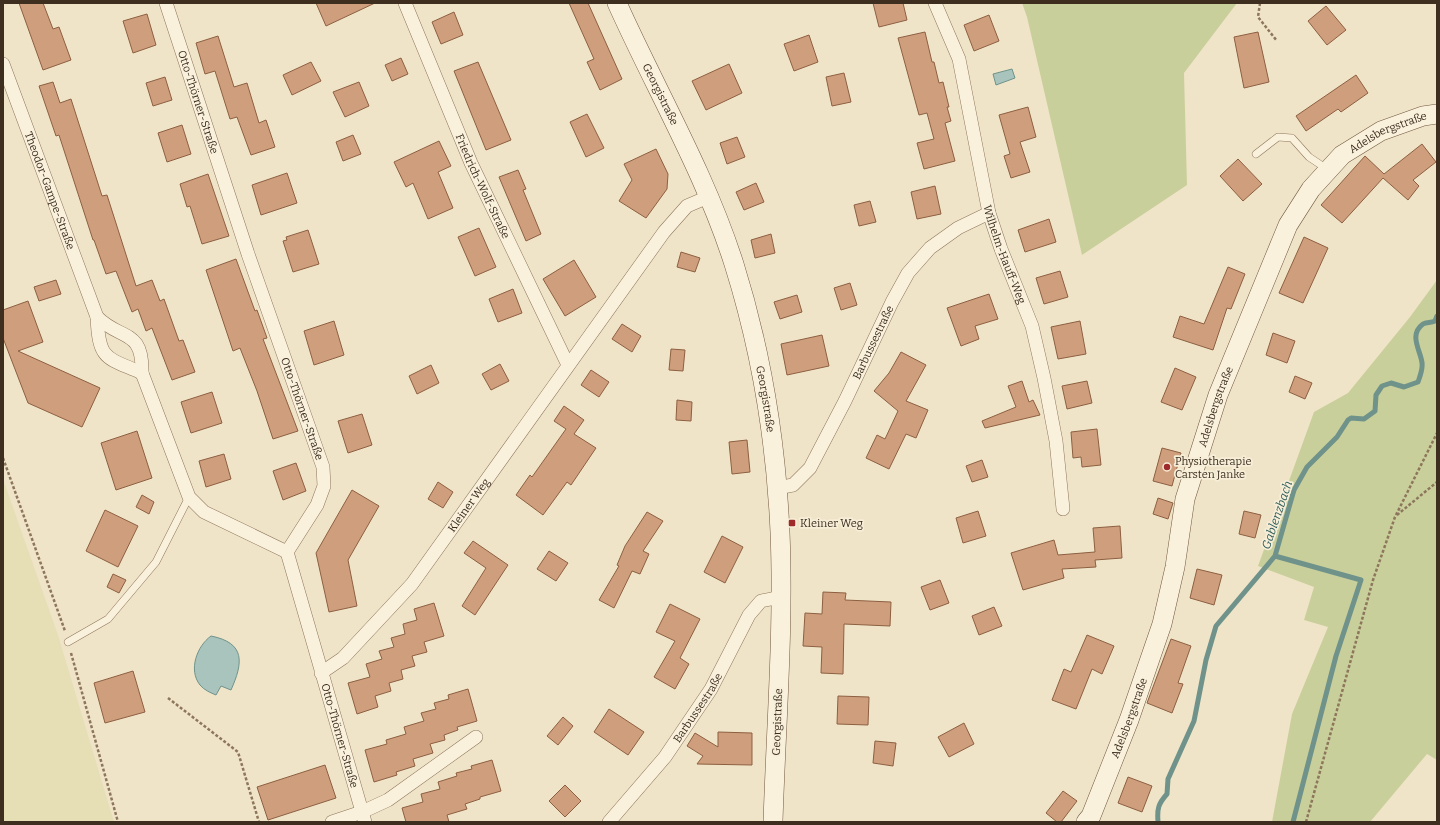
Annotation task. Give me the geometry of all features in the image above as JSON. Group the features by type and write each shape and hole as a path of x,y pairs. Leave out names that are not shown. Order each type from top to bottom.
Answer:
{"street":[{"name":"Otto-Thörner-Straße","path":"166,3 248,254 323,467 324,486 317,505 287,552 363,817"},
{"name":"Friedrich-Wolf-Straße","path":"405,3 471,163 568,366"},
{"name":"Georgistraße","path":"617,3 692,160 734,263 755,345 770,418 777,488 781,597 773,822"},
{"name":"Wilhelm-Hauff-Weg","path":"935,3 959,59 990,212 1033,333 1044,378 1056,441 1063,509"},
{"name":"Theodor-Gampe-Straße","path":"3,64 97,317 100,347 108,357 142,373"},
{"name":"Adelsbergstraße","path":"1086,822 1103,787 1126,728 1162,624 1175,567 1185,499 1218,395 1288,225 1312,190 1342,156 1381,131 1423,116 1437,114"},
{"name":"Kleiner Weg","path":"321,673 343,658 412,584 664,232 687,206 708,197"},
{"name":"Barbussestraße","path":"777,488 793,485 810,468 845,401 892,302 908,273 930,248 958,228 990,212"},
{"path":"97,317 105,325 131,337 138,345 142,359 142,373 189,497 204,512 287,552"},
{"name":"Barbussestraße","path":"609,822 665,757 711,689 749,615 761,601 781,597"},
{"path":"332,822 363,817 476,737"}],"lane":[{"path":"1256,154 1278,137 1292,138 1309,157 1329,170"},
{"path":"68,642 108,619 156,562 189,497"}],"path":[{"path":"1260,3 1258,16 1277,41"},
{"path":"1306,822 1373,580 1395,517 1437,433"},
{"path":"1395,517 1437,482"},
{"path":"168,698 238,752 258,822"}],"shaded area":[{"path":"3,479 58,635 114,822 3,822"}],"green space":[{"path":"1022,3 1237,3 1184,73 1187,185 1082,255 1027,17"},
{"path":"1437,280 1437,760 1427,754 1370,822 1272,822 1292,714 1328,627 1304,620 1314,587 1258,566 1314,412 1348,393 1410,317"}],"water":[{"path":"1012,69 1015,78 996,85 993,74"},
{"path":"211,636 222,639 231,644 236,649 239,656 238,671 231,690 221,686 216,695 200,685 196,679 195,672 198,652 206,640"}],"building":[{"path":"19,3 43,3 53,29 59,27 71,60 43,70"},
{"path":"316,3 375,3 326,26"},
{"path":"569,3 588,3 622,79 600,90 587,62 594,59"},
{"path":"873,3 903,3 907,20 879,27"},
{"path":"1326,6 1346,30 1327,45 1308,21"},
{"path":"454,12 463,35 441,44 432,22"},
{"path":"147,14 156,45 133,53 123,21"},
{"path":"989,15 999,41 974,51 964,25"},
{"path":"925,32 932,62 934,62 939,83 943,82 949,107 947,107 951,121 945,123 955,161 924,169 917,143 934,139 927,113 919,115 898,38"},
{"path":"1258,32 1269,82 1244,88 1234,37"},
{"path":"809,35 818,62 794,71 784,44"},
{"path":"218,36 234,87 247,83 259,123 266,120 275,147 251,155 237,117 230,119 215,71 205,74 196,43"},
{"path":"401,58 408,74 392,81 385,65"},
{"path":"311,62 321,81 292,95 283,75"},
{"path":"478,62 511,140 486,150 454,71"},
{"path":"729,64 742,93 706,110 692,81"},
{"path":"844,73 851,102 832,106 826,77"},
{"path":"1356,75 1368,93 1341,112 1338,109 1306,131 1296,116"},
{"path":"165,77 172,100 153,106 146,83"},
{"path":"53,82 60,103 71,99 102,196 107,195 136,286 152,280 160,301 164,299 179,341 183,340 195,372 172,380 152,328 146,331 138,309 132,312 116,271 106,274 93,240 59,135 56,136 39,86"},
{"path":"359,82 369,106 345,117 333,92"},
{"path":"1028,107 1036,137 1020,142 1030,172 1011,178 1004,156 1010,154 999,115"},
{"path":"587,114 604,148 586,157 570,122"},
{"path":"182,125 191,154 167,162 158,133"},
{"path":"353,135 361,154 343,161 336,142"},
{"path":"737,137 745,157 727,164 720,143"},
{"path":"439,141 451,166 438,172 453,208 428,219 413,183 406,187 394,162"},
{"path":"1422,144 1436,162 1413,180 1419,186 1408,200 1383,178 1342,223 1321,205 1365,156 1384,174"},
{"path":"656,149 668,174 667,189 646,218 619,201 632,180 624,164"},
{"path":"1238,159 1262,184 1243,201 1220,176"},
{"path":"518,170 526,189 523,190 541,234 526,241 499,177"},
{"path":"287,173 297,203 261,215 252,185"},
{"path":"208,174 229,236 202,244 190,206 187,207 180,184"},
{"path":"756,183 764,202 744,210 736,192"},
{"path":"935,186 941,214 917,219 911,192"},
{"path":"870,201 876,222 859,226 854,205"},
{"path":"1049,219 1056,242 1025,252 1018,230"},
{"path":"479,228 496,267 475,276 458,237"},
{"path":"308,230 319,264 293,272 283,241 287,240 286,237"},
{"path":"771,234 775,253 755,258 751,240"},
{"path":"1304,237 1328,248 1303,303 1279,293"},
{"path":"681,252 700,258 695,272 677,267"},
{"path":"236,259 255,311 257,310 267,338 263,339 298,431 273,439 257,391 240,348 233,351 206,270"},
{"path":"574,260 596,297 565,316 543,279"},
{"path":"1228,267 1245,274 1231,309 1227,308 1213,350 1173,337 1180,316 1204,324"},
{"path":"1060,271 1068,297 1044,304 1036,278"},
{"path":"56,280 61,294 39,301 34,287"},
{"path":"850,283 857,305 841,310 834,288"},
{"path":"513,289 522,313 498,322 489,299"},
{"path":"989,294 998,319 975,326 979,339 961,346 947,308"},
{"path":"797,295 802,312 780,319 774,302"},
{"path":"28,301 43,342 18,351 100,388 82,427 28,403 3,338 3,310"},
{"path":"334,321 344,355 314,365 304,331"},
{"path":"1080,321 1086,354 1058,359 1051,327"},
{"path":"622,324 641,336 632,352 612,339"},
{"path":"1273,333 1295,341 1287,363 1266,355"},
{"path":"822,335 829,366 787,375 781,344"},
{"path":"671,349 685,350 683,371 669,370"},
{"path":"901,352 926,365 906,401 928,410 916,438 906,434 889,469 866,458 877,435 885,439 898,411 874,391 889,373"},
{"path":"500,364 509,381 491,390 482,374"},
{"path":"431,365 439,383 417,394 409,376"},
{"path":"1175,368 1196,377 1182,410 1161,402"},
{"path":"591,370 609,382 599,397 581,385"},
{"path":"1295,376 1312,383 1305,399 1289,392"},
{"path":"1022,381 1029,402 1033,400 1040,415 985,428 982,421 1016,407 1008,386"},
{"path":"1087,381 1092,403 1067,409 1062,386"},
{"path":"212,392 222,423 191,433 181,402"},
{"path":"677,400 692,402 691,421 676,420"},
{"path":"564,406 584,420 574,434 596,448 571,485 567,482 543,515 516,495 530,475 532,477 566,429 554,421"},
{"path":"362,414 372,445 348,453 338,421"},
{"path":"1097,429 1101,465 1082,467 1081,457 1073,458 1071,432"},
{"path":"137,431 152,478 116,490 101,443"},
{"path":"747,440 750,472 732,474 729,442"},
{"name":"Physiotherapie Carsten Janke","path":"1162,448 1181,453 1172,486 1153,481"},
{"path":"224,454 231,479 206,487 199,461"},
{"path":"982,460 988,477 972,482 966,466"},
{"path":"296,463 306,491 283,500 273,471"},
{"path":"438,482 453,492 443,508 428,499"},
{"path":"352,490 379,506 348,560 357,606 329,612 316,553"},
{"path":"142,495 154,502 149,514 136,507"},
{"path":"1158,498 1173,503 1168,519 1153,514"},
{"path":"105,510 138,526 118,567 86,551"},
{"path":"978,511 986,536 963,543 956,518"},
{"path":"1244,511 1261,515 1255,538 1239,534"},
{"path":"647,512 663,521 643,551 649,554 640,574 632,571 614,608 599,600 619,566 617,565 625,546"},
{"path":"1120,526 1122,558 1095,560 1096,567 1062,569 1064,578 1023,590 1011,553 1054,540 1058,555 1095,552 1093,528"},
{"path":"722,536 743,547 725,583 704,572"},
{"path":"473,541 508,565 475,615 462,606 486,568 464,553"},
{"path":"549,551 568,563 556,581 537,569"},
{"path":"1197,569 1222,575 1214,605 1190,598"},
{"path":"113,574 126,580 119,593 107,587"},
{"path":"940,580 949,603 930,610 921,587"},
{"path":"823,592 846,593 845,600 891,602 890,626 844,624 843,674 821,673 822,647 803,646 805,613 822,614"},
{"path":"434,603 444,636 424,642 427,652 412,656 415,666 401,670 403,679 389,683 391,691 375,696 378,707 357,714 348,683 370,677 366,664 382,659 379,651 394,647 391,638 405,634 403,624 417,620 414,609"},
{"path":"670,604 700,619 680,658 689,664 675,689 654,677 675,641 656,632"},
{"path":"994,607 1002,626 979,635 972,616"},
{"path":"1087,635 1114,646 1102,674 1092,669 1076,709 1052,700 1064,669 1071,672"},
{"path":"1171,639 1191,646 1178,683 1183,684 1172,713 1147,703"},
{"path":"133,671 145,712 105,723 94,683"},
{"path":"468,689 477,721 457,727 458,730 444,735 445,740 430,744 433,753 413,759 415,766 396,772 397,775 374,782 365,750 387,744 386,740 406,734 404,727 424,721 421,713 436,709 434,703 449,699 448,695"},
{"path":"838,696 869,697 868,725 837,724"},
{"path":"609,709 644,732 628,755 594,732"},
{"path":"563,717 573,726 558,745 547,736"},
{"path":"964,723 974,744 949,757 938,737"},
{"path":"718,732 752,733 752,765 697,764 703,756 687,746 695,733 718,747"},
{"path":"875,741 896,743 893,766 873,763"},
{"path":"492,760 501,791 480,797 480,799 465,804 467,809 447,815 449,822 406,822 402,808 423,802 421,794 440,789 438,782 457,776 456,773 472,769 471,766"},
{"path":"325,765 336,798 268,820 257,787"},
{"path":"1128,777 1152,786 1142,812 1118,803"},
{"path":"565,785 581,801 565,817 549,801"},
{"path":"1063,791 1077,801 1061,822 1057,822 1046,813"}],"waterway":[{"name":"Gablenzbach","path":"1158,822 1159,807 1167,794 1168,779 1194,721 1206,660 1216,626 1275,556 1294,490 1307,467 1337,437 1348,420 1351,418 1364,419 1375,411 1376,395 1382,386 1391,383 1404,387 1418,382 1422,365 1416,343 1416,333 1423,324 1435,321 1437,316"},
{"path":"1275,556 1361,580 1336,656 1293,822"}],"place":[{"name":"Physiotherapie Carsten Janke","path":"1167,467"},
{"name":"Kleiner Weg","path":"792,523"}]}
